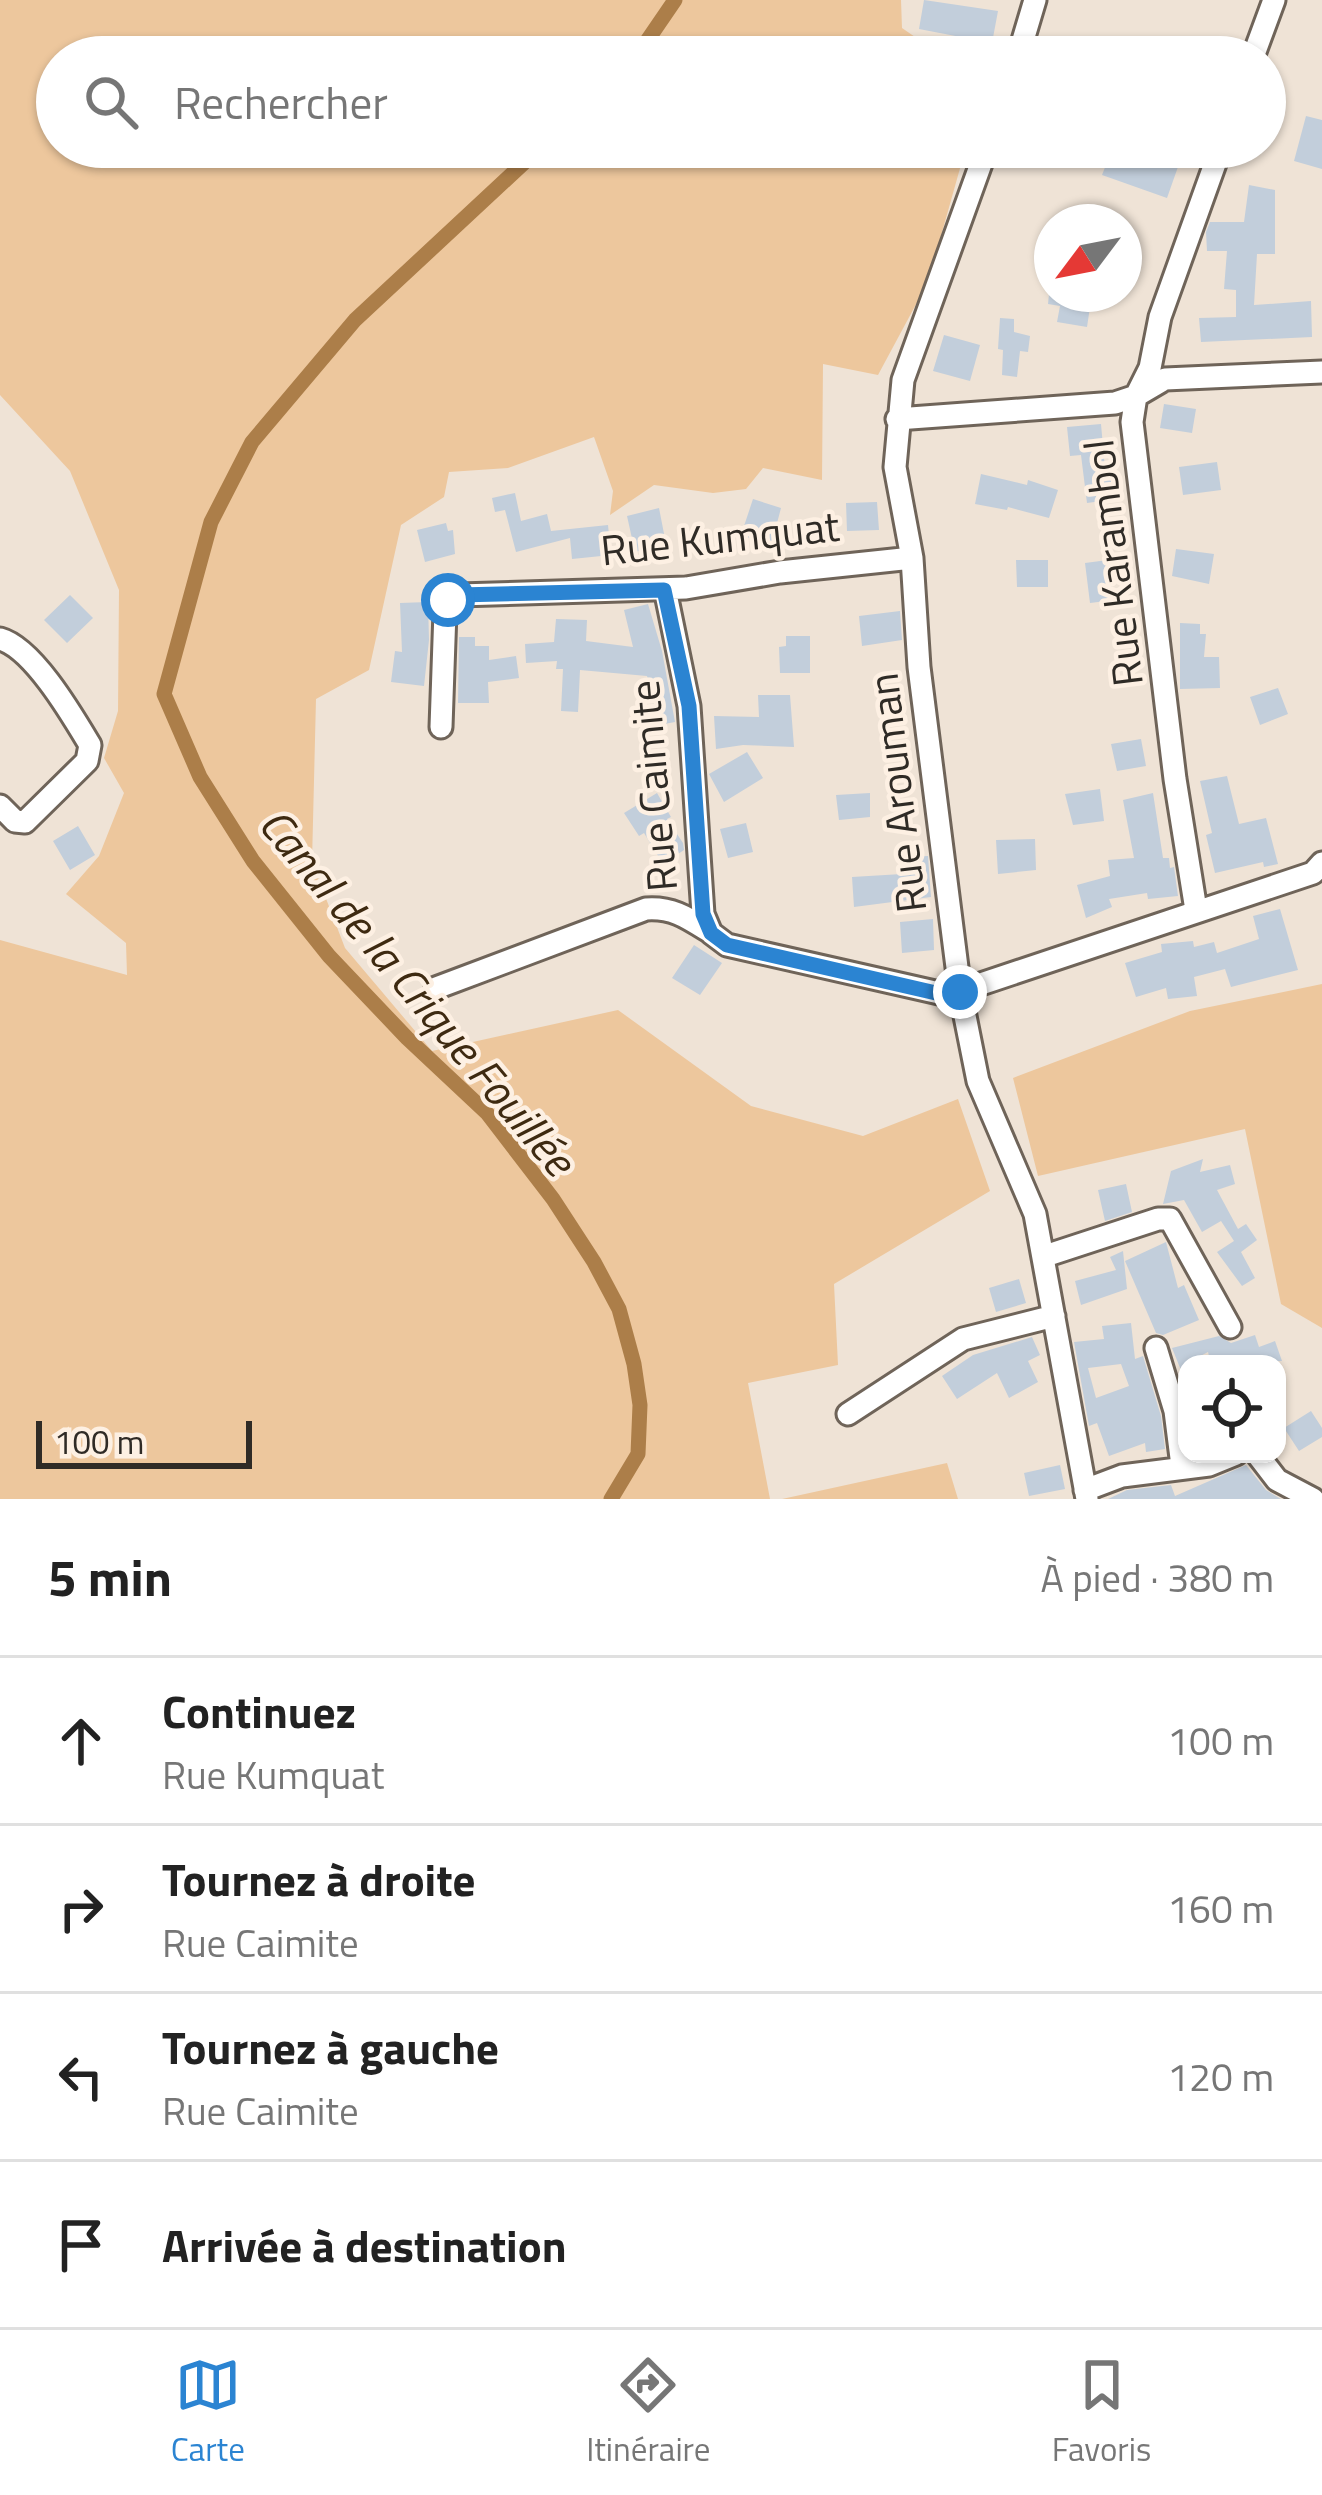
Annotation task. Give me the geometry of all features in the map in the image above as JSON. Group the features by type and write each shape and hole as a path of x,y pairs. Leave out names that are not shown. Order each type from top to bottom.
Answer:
{"street":[{"path":"1024,36 1035,0"},
{"path":"1261,36 1274,0"},
{"name":"Rue Arouman","path":"979,168 903,380 895,467 912,558 919,667 960,992 978,1081 1036,1214 1086,1495"},
{"name":"Rue Karambol","path":"1196,910 1132,422 1160,317 1213,168"},
{"path":"897,418 1115,403 1165,380 1322,372"},
{"name":"Rue Kumquat","path":"441,727 448,600 459,595 664,590 912,558"},
{"name":"Rue Caimite","path":"664,590 689,706 703,914 711,933 727,945 936,993 960,992"},
{"path":"0,639 28,657 90,745 87,760 25,822 15,821 0,806"},
{"path":"960,992 1313,873 1322,863"},
{"path":"436,988 646,909 682,914 711,933"},
{"path":"1045,1256 1170,1219 1230,1327"},
{"path":"848,1414 963,1339 1054,1316"},
{"path":"1156,1348 1175,1411 1182,1466"},
{"path":"1086,1495 1122,1476 1214,1463"},
{"path":"1264,1463 1277,1480 1313,1499"}],"shaded area":[{"path":"0,0 901,0 902,28 914,36 36,36 36,168 960,168 928,282 878,375 823,364 822,480 763,468 746,489 713,493 654,485 610,515 613,491 594,437 508,468 449,472 444,497 401,525 369,670 316,699 312,862 345,948 432,1051 618,1010 751,1106 863,1136 958,1099 990,1191 834,1284 838,1365 748,1383 770,1499 0,1499 0,940 127,975 126,943 66,894 99,856 124,793 104,758 118,711 119,590 70,471 0,395"},
{"path":"1322,984 1322,1328 1281,1304 1245,1129 1038,1176 1013,1078 1190,1011"},
{"path":"947,1463 958,1499 782,1499"}],"building":[{"path":"924,0 998,11 993,36 919,29"},
{"path":"1306,116 1322,120 1322,169 1294,161"},
{"path":"1105,168 1178,168 1167,198 1102,175"},
{"path":"1249,185 1275,190 1275,254 1257,254 1254,305 1311,301 1312,337 1201,342 1199,318 1236,317 1236,290 1224,289 1227,251 1207,251 1206,232 1210,222 1244,222"},
{"path":"1059,312 1089,312 1087,327 1057,322"},
{"path":"1000,318 1014,319 1014,332 1030,336 1028,352 1020,351 1017,377 1002,375"},
{"path":"944,335 980,345 970,381 933,371"},
{"path":"1164,404 1196,409 1192,433 1160,428"},
{"path":"1101,424 1105,469 1112,468 1116,499 1087,503 1081,455 1070,456 1067,427"},
{"path":"1217,462 1221,490 1183,495 1179,467"},
{"path":"981,474 1027,485 1028,480 1058,490 1049,518 975,504"},
{"path":"515,493 521,521 547,514 551,531 608,525 611,555 572,559 570,538 516,552 505,510 495,512 492,498"},
{"path":"753,499 781,508 771,546 741,535"},
{"path":"877,502 879,530 847,531 846,503"},
{"path":"659,508 666,544 635,552 627,516"},
{"path":"446,523 448,531 453,530 455,554 425,562 417,530"},
{"path":"1176,549 1214,554 1209,584 1172,576"},
{"path":"1016,560 1048,560 1048,587 1017,587"},
{"path":"1108,560 1114,600 1090,603 1085,563"},
{"path":"70,595 93,618 67,643 44,620"},
{"path":"428,602 424,686 391,682 395,651 402,652 400,603"},
{"path":"648,604 675,722 659,725 647,676 580,670 578,712 561,711 563,669 556,669 557,661 526,663 525,644 554,642 556,619 587,620 586,641 633,647 624,610"},
{"path":"900,611 902,640 862,646 859,616"},
{"path":"1180,623 1200,624 1200,634 1206,634 1204,657 1219,657 1220,688 1180,689"},
{"path":"786,636 810,636 810,673 780,673 779,647 786,646"},
{"path":"459,637 475,637 475,646 489,646 489,660 516,656 519,678 488,682 489,703 458,703"},
{"path":"1278,688 1288,714 1260,725 1250,697"},
{"path":"758,695 790,695 794,747 716,749 714,716 759,717"},
{"path":"1141,739 1146,766 1117,771 1111,744"},
{"path":"747,752 763,778 724,802 709,774"},
{"path":"1227,776 1239,824 1266,818 1278,864 1264,867 1263,862 1215,873 1200,781"},
{"path":"1100,789 1104,821 1073,825 1065,794"},
{"path":"657,793 684,850 663,864 644,833 639,836 624,813"},
{"path":"870,793 870,817 839,820 836,795"},
{"path":"1153,793 1163,858 1169,858 1170,868 1174,867 1178,896 1148,899 1147,893 1109,899 1112,907 1086,918 1077,885 1110,876 1108,860 1134,858 1123,800"},
{"path":"746,823 753,852 728,858 720,829"},
{"path":"78,826 95,855 70,870 53,841"},
{"path":"1035,839 1036,870 998,874 996,840"},
{"path":"928,856 931,897 854,907 852,877 902,874 900,857"},
{"path":"1280,909 1298,970 1231,987 1225,969 1194,977 1197,996 1168,999 1166,988 1136,997 1125,963 1162,952 1161,944 1193,941 1194,947 1214,942 1217,953 1259,939 1253,916"},
{"path":"933,919 934,950 902,953 900,922"},
{"path":"694,945 722,963 700,995 672,978"},
{"path":"1203,1159 1200,1172 1230,1165 1235,1184 1217,1190 1238,1229 1246,1224 1257,1240 1241,1252 1255,1278 1242,1286 1217,1252 1234,1241 1221,1221 1202,1232 1184,1200 1163,1204 1171,1171"},
{"path":"1126,1184 1132,1212 1105,1221 1098,1190"},
{"path":"1166,1242 1178,1288 1184,1285 1199,1320 1163,1335 1156,1333 1125,1261"},
{"path":"1123,1251 1127,1289 1081,1305 1075,1281 1116,1270 1110,1257"},
{"path":"1019,1279 1026,1303 996,1312 989,1288"},
{"path":"1131,1323 1135,1359 1143,1356 1161,1416 1165,1449 1146,1452 1145,1443 1109,1456 1097,1423 1089,1426 1074,1342 1104,1339 1102,1326","holes":["1121,1364 1129,1386 1096,1398 1088,1368"]},
{"path":"1255,1335 1259,1347 1275,1341 1280,1355 1208,1352 1178,1355 1178,1363 1172,1348 1219,1336 1231,1343"},
{"path":"1032,1337 1040,1355 1028,1361 1038,1382 1009,1398 997,1373 957,1399 942,1376 973,1355"},
{"path":"1311,1411 1322,1437 1299,1451 1286,1427"},
{"path":"1060,1465 1065,1489 1029,1496 1024,1473"},
{"path":"1246,1465 1266,1490 1281,1499 1108,1499 1127,1490 1171,1485 1175,1496"}],"waterway":[{"name":"Canal de la Crique Fouillée","path":"650,36 675,0"},
{"name":"Canal de la Crique Fouillée","path":"518,168 355,320 252,442 211,522 164,694 200,777 253,861 329,956 487,1113 594,1262 619,1309 640,1405 638,1454 611,1499"}],"route":[{"path":"448,600 459,595 554,590 664,590 689,706 703,914 711,933 727,945 936,993 960,992"}]}
